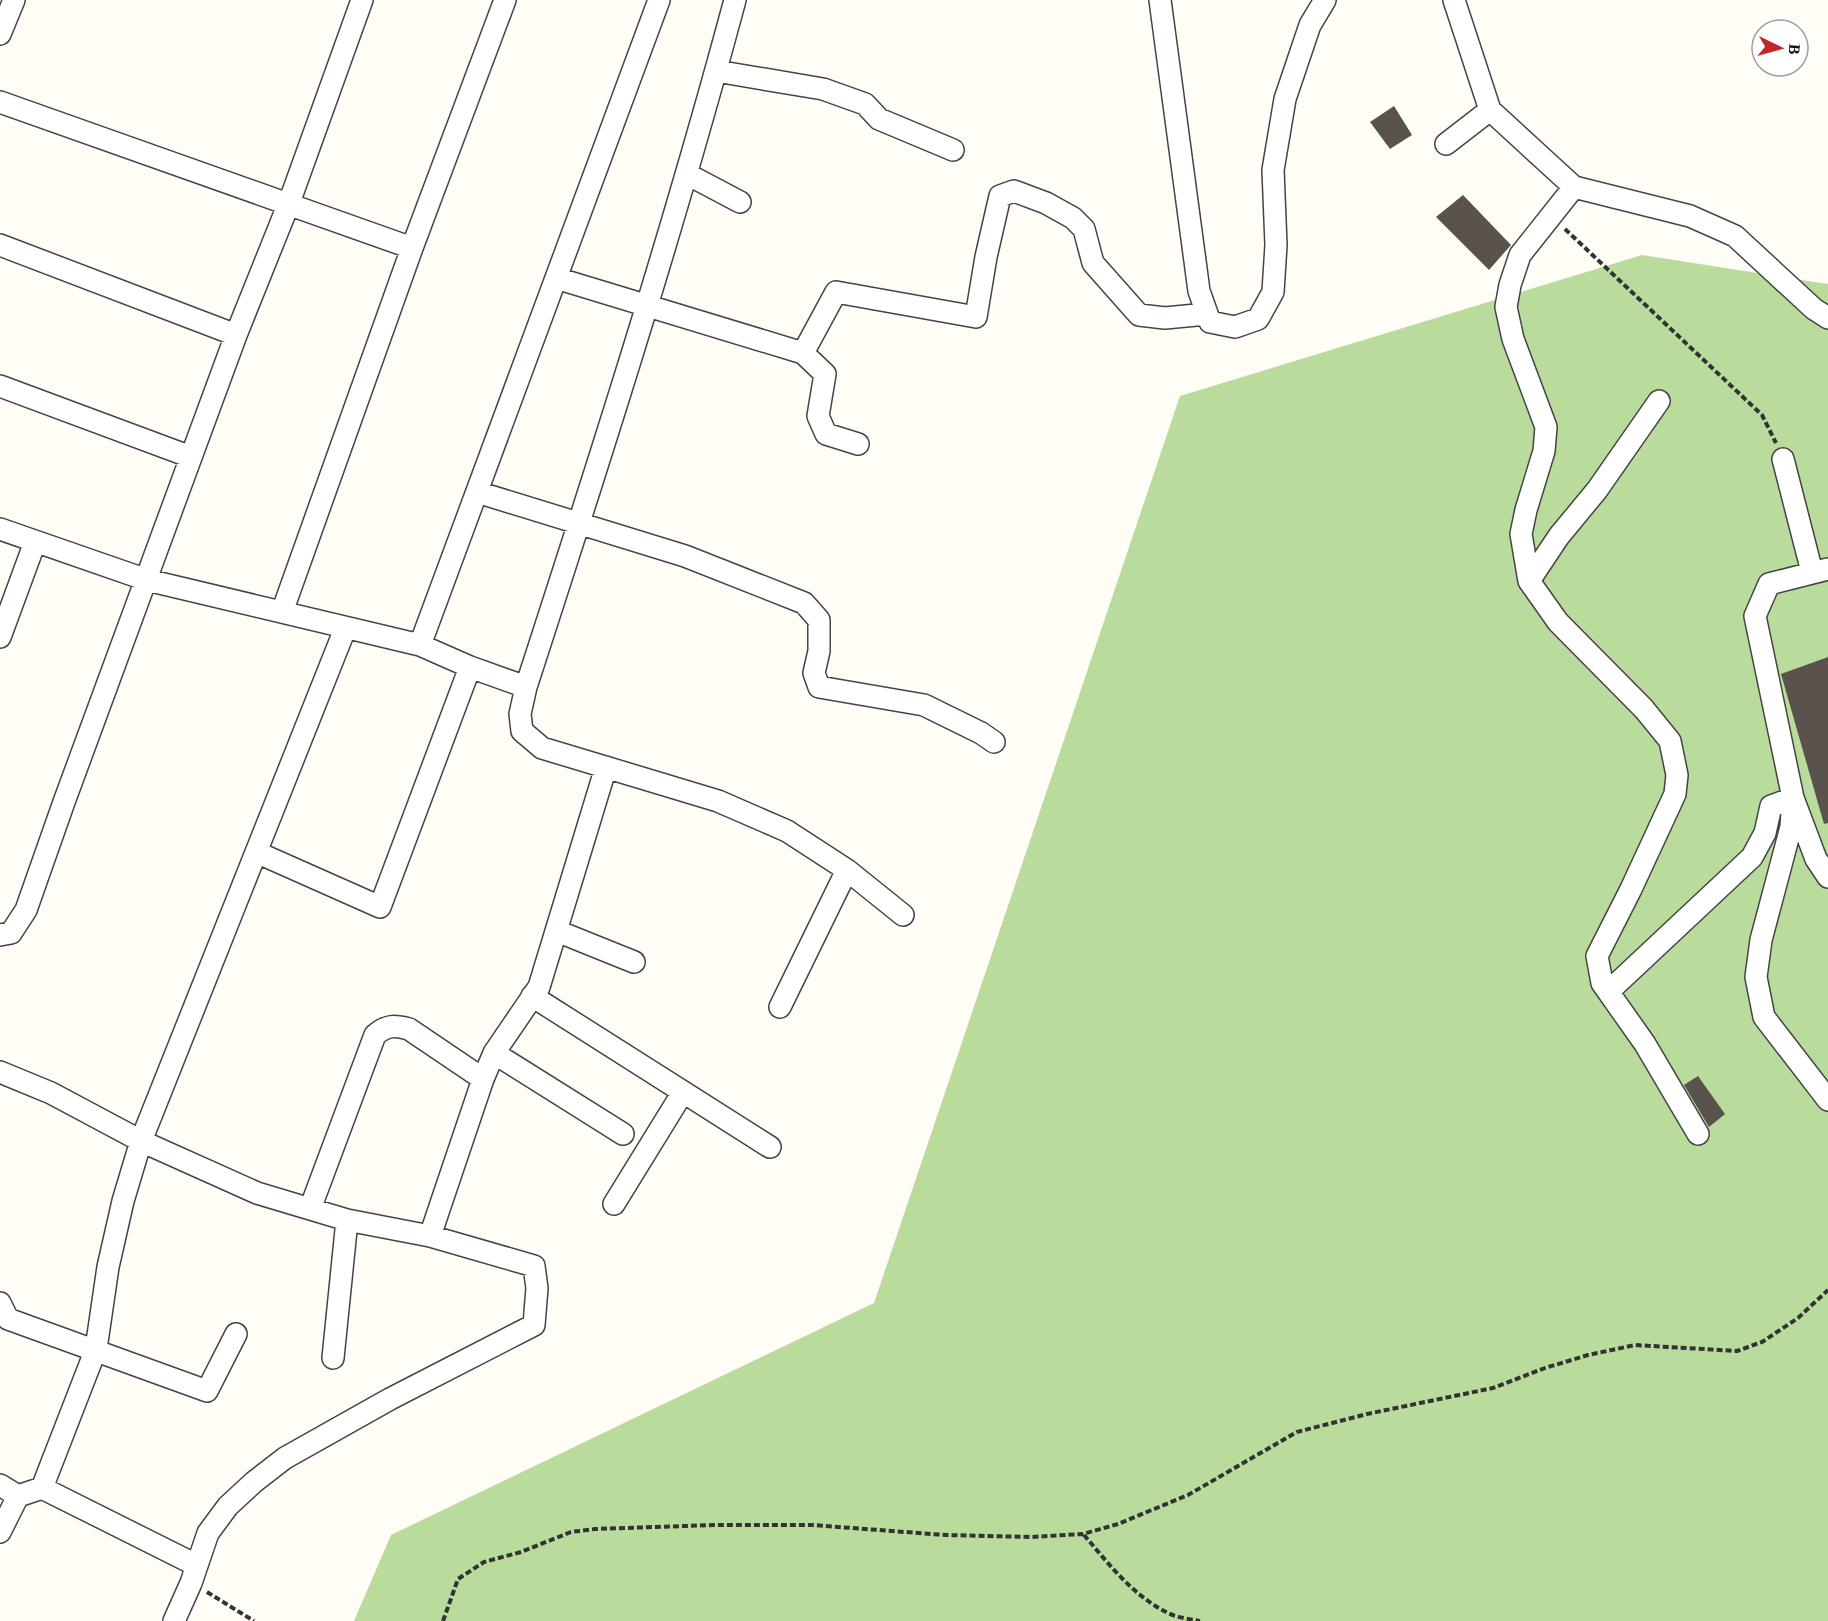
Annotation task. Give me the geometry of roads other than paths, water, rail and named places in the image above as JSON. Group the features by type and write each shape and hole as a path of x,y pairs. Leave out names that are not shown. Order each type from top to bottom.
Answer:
{"street":[{"path":"0,34 14,0"},
{"path":"0,935 11,933 26,910 236,335 290,203 362,0"},
{"path":"282,612 412,248 505,0"},
{"path":"420,645 659,0"},
{"path":"735,0 648,305 526,687 520,714 522,731 542,748 718,801 787,831 847,870 903,915"},
{"path":"1160,0 1199,291 1210,321 1235,327 1258,319 1273,292 1276,245 1273,170 1285,99 1310,25 1325,0"},
{"path":"1454,0 1490,110 1574,187 1690,216 1735,236 1814,309 1828,318"},
{"path":"716,71 823,89 865,104 879,119 953,150"},
{"path":"0,102 412,248"},
{"path":"1446,144 1490,110"},
{"path":"687,174 740,202"},
{"path":"1574,187 1520,255 1509,285 1506,307 1513,339 1546,426 1544,451 1521,534 1529,581 1558,622 1644,709 1670,741 1677,775 1675,794 1597,956 1602,983 1645,1044 1698,1134"},
{"path":"803,353 836,292 976,317 986,257 1000,196 1014,191 1046,203 1073,218 1084,229 1094,263 1139,315 1165,318 1207,314"},
{"path":"0,245 236,335"},
{"path":"556,278 803,353 825,374 818,416 826,434 858,444"},
{"path":"0,386 191,457"},
{"path":"1529,581 1559,536 1597,490 1659,401"},
{"path":"1784,459 1820,571 1769,584 1755,616 1793,798 1816,859 1828,877"},
{"path":"477,492 685,556 804,603 819,620 819,651 814,673 819,687 924,705 981,733 994,742"},
{"path":"0,529 147,580 420,645 470,668 526,687"},
{"path":"0,637 35,542"},
{"path":"42,1488 96,1349 111,1256 123,1201 141,1141 345,628"},
{"path":"256,852 380,908 470,668"},
{"path":"430,1236 483,1079 494,1053 539,987 606,767"},
{"path":"1609,991 1752,857 1765,833 1772,806 1793,798"},
{"path":"1793,798 1791,827 1761,940 1756,977 1764,1017 1828,1100"},
{"path":"780,1007 847,870"},
{"path":"557,931 634,962"},
{"path":"532,996 770,1147"},
{"path":"310,1209 375,1035 385,1027 396,1025 409,1029 483,1079"},
{"path":"494,1053 623,1134"},
{"path":"0,1072 51,1093 141,1141 257,1194 347,1220 430,1236 534,1266 537,1288 534,1325 285,1458 228,1506 208,1533 174,1621"},
{"path":"614,1204 683,1092"},
{"path":"333,1358 347,1220"},
{"path":"0,1303 8,1319 207,1390 236,1334"},
{"path":"0,1485 18,1496"},
{"path":"0,1532 18,1496 42,1488 193,1574"}]}
